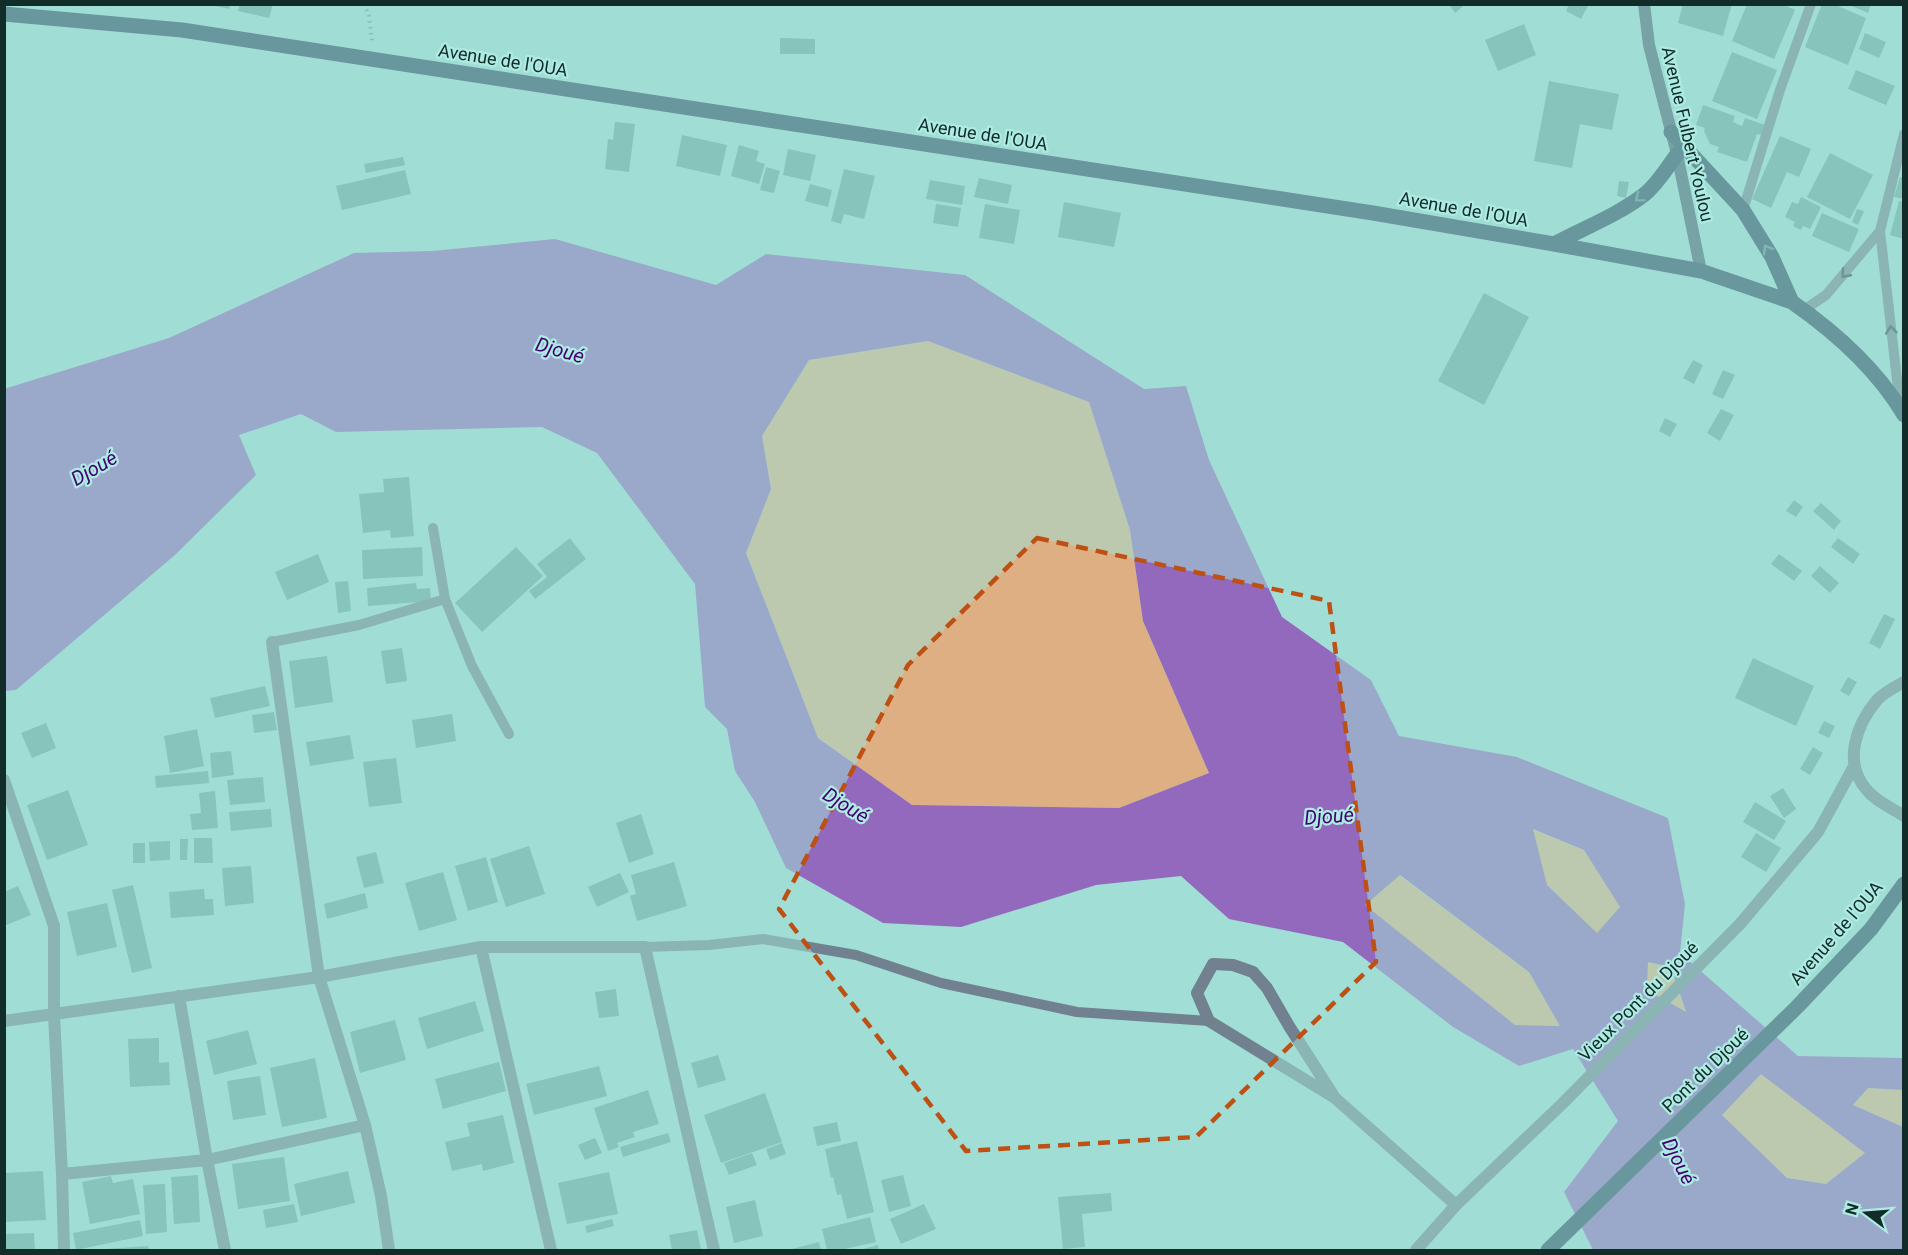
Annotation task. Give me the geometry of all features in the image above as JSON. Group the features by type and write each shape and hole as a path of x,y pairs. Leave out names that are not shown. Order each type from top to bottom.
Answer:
{"main road":[{"name":"Avenue Fulbert Youlou","path":"1644,4 1649,45 1677,154 1701,271"},
{"name":"Avenue de l'OUA","path":"4,14 182,30 1373,213 1701,271 1798,306 1834,332 1861,360 1902,412"},
{"path":"1671,132 1743,210 1798,306"},
{"path":"1554,244 1625,208 1646,193 1662,177 1677,154"},
{"name":"Avenue de l'OUA","path":"1797,1007 1870,929 1904,884"},
{"name":"Pont du Djoué","path":"1548,1251 1797,1007"}],"street":[{"path":"272,642 319,977 366,1125 381,1196 389,1251"},
{"path":"1904,682 1878,698 1863,720 1854,743 1854,766 1865,788 1884,805 1904,816"},
{"name":"Vieux Pont du Djoué","path":"1416,1251 1455,1205 1562,1104 1740,924 1818,832 1854,766"},
{"path":"4,780 54,926 54,1015 64,1251"},
{"path":"4,1022 319,977 481,947 645,946 714,1251"},
{"path":"481,947 551,1251"},
{"path":"1335,1098 1267,988 1253,972 1233,965 1213,964 1197,993 1209,1021 1335,1098 1455,1205"},
{"path":"179,996 225,1251"},
{"path":"62,1174 207,1160 366,1125"}],"lane":[{"path":"1743,210 1780,90 1811,4"},
{"path":"1902,412 1880,231 1904,134"},
{"path":"1798,306 1826,295 1880,231"},
{"path":"433,528 446,599 471,666 509,734"},
{"path":"272,642 359,625 446,599"},
{"path":"645,946 709,945 763,939 856,955 941,983 1077,1012 1209,1021"}],"path":[{"path":"364,4 369,16 374,60"}],"highlighted area":[{"path":"1037,538 1329,601 1376,962 1196,1137 966,1151 779,909 908,665"}],"shaded area":[{"path":"928,341 1089,402 1130,530 1143,621 1209,773 1119,808 912,805 818,738 746,553 771,489 762,436 809,360"},
{"path":"1532,829 1584,850 1621,907 1597,934 1547,885"},
{"path":"1399,875 1529,972 1561,1026 1515,1025 1364,905"},
{"path":"1648,962 1671,967 1686,1013 1647,990"},
{"path":"1761,1073 1866,1153 1826,1184 1786,1178 1722,1115"},
{"path":"1868,1088 1903,1090 1903,1127 1853,1105"}],"water":[{"name":"Djoué","path":"555,239 716,285 766,254 965,275 1144,389 1186,386 1209,460 1282,617 1371,680 1399,736 1517,757 1668,818 1685,904 1680,953 1798,1056 1903,1058 1903,1090 1868,1088 1853,1105 1903,1127 1903,1250 1593,1250 1564,1192 1618,1121 1573,1049 1519,1066 1453,1027 1343,942 1229,919 1181,876 1096,885 961,927 883,923 786,868 755,802 735,771 727,729 705,707 695,584 597,453 542,427 336,432 301,414 239,435 256,475 175,555 16,690 5,691 4,389 169,338 354,253 432,251","holes":["928,341 1089,402 1130,530 1143,621 1209,773 1119,808 912,805 818,738 746,553 771,489 762,436 809,360","1533,829 1584,850 1620,907 1597,933 1547,885","1400,875 1529,972 1560,1026 1515,1025 1365,905","1648,962 1671,967 1686,1012 1647,990","1761,1074 1865,1153 1826,1184 1787,1178 1722,1115"]}],"building":[{"path":"207,4 230,4 229,9"},
{"path":"240,4 273,4 269,18 238,11"},
{"path":"1449,4 1466,4 1455,13"},
{"path":"1569,4 1589,4 1581,19 1566,11"},
{"path":"1683,4 1732,4 1723,36 1678,23"},
{"path":"1747,4 1782,4 1795,10 1774,59 1732,41"},
{"path":"1822,4 1833,4 1866,18 1848,65 1805,47"},
{"path":"1847,4 1871,4 1868,13"},
{"path":"1524,24 1536,55 1498,71 1485,40"},
{"path":"1865,33 1886,42 1879,58 1859,49"},
{"path":"780,38 815,39 815,54 780,54"},
{"path":"1732,52 1777,70 1757,119 1712,101"},
{"path":"1856,70 1895,86 1886,105 1848,89"},
{"path":"1549,81 1619,94 1612,130 1580,124 1572,168 1534,161"},
{"path":"1703,105 1735,116 1733,122 1742,126 1745,118 1765,125 1761,135 1757,134 1747,162 1717,152 1719,147 1710,144 1704,131 1705,128 1696,125"},
{"path":"615,122 635,124 629,172 605,169 608,139 613,140"},
{"path":"682,135 727,145 720,176 676,166"},
{"path":"1780,136 1811,149 1799,177 1787,172 1771,208 1752,199"},
{"path":"739,145 759,151 756,161 765,164 759,184 731,176"},
{"path":"788,149 816,155 810,181 783,175"},
{"path":"1830,153 1873,175 1850,219 1807,197"},
{"path":"403,157 405,165 366,173 364,164"},
{"path":"766,167 780,171 774,193 760,190"},
{"path":"844,169 875,176 864,219 844,214 841,224 831,221"},
{"path":"405,170 411,194 342,210 336,186"},
{"path":"1900,177 1904,177 1904,199 1894,197"},
{"path":"979,178 1012,185 1008,204 974,197"},
{"path":"930,180 965,186 962,205 926,199"},
{"path":"1619,181 1629,182 1626,198 1617,196"},
{"path":"810,184 832,190 828,207 805,201"},
{"path":"1801,197 1821,207 1810,229 1803,226 1801,230 1793,226 1795,222 1785,217 1792,202 1798,204"},
{"path":"1899,201 1904,202 1904,239 1890,235"},
{"path":"1064,202 1121,213 1114,247 1058,237"},
{"path":"936,204 961,208 958,227 933,223"},
{"path":"985,204 1020,210 1014,244 979,238"},
{"path":"1857,209 1864,211 1858,225 1852,222"},
{"path":"1822,213 1859,229 1849,252 1812,236"},
{"path":"1484,293 1529,317 1484,405 1438,381"},
{"path":"1693,360 1703,365 1694,384 1683,378"},
{"path":"1723,370 1735,375 1723,399 1712,394"},
{"path":"1721,409 1734,415 1720,441 1707,433"},
{"path":"1665,418 1677,424 1670,437 1659,431"},
{"path":"409,477 414,536 391,538 390,530 363,533 359,494 384,492 383,479"},
{"path":"1794,500 1803,507 1796,517 1786,511"},
{"path":"1821,503 1841,521 1834,530 1813,511"},
{"path":"570,538 586,559 535,599 529,591 547,577 537,564"},
{"path":"1838,538 1860,554 1853,564 1831,547"},
{"path":"422,547 423,576 363,579 362,550"},
{"path":"516,547 543,576 482,632 455,603"},
{"path":"318,554 329,582 287,600 275,572"},
{"path":"1779,554 1802,571 1794,581 1771,564"},
{"path":"1820,566 1839,583 1830,593 1811,576"},
{"path":"348,581 351,611 338,613 335,582"},
{"path":"416,583 417,589 430,588 431,601 368,606 367,588"},
{"path":"1884,614 1895,619 1880,649 1869,643"},
{"path":"402,648 407,681 386,684 381,651"},
{"path":"327,656 333,702 295,708 289,661"},
{"path":"1753,658 1814,686 1796,726 1735,698"},
{"path":"1848,677 1857,682 1849,696 1840,691"},
{"path":"265,686 270,706 215,718 210,698"},
{"path":"274,712 277,730 254,733 252,715"},
{"path":"452,714 456,741 416,748 412,720"},
{"path":"1824,721 1835,726 1829,738 1818,733"},
{"path":"46,723 56,748 32,758 21,733"},
{"path":"197,729 204,766 170,773 164,736"},
{"path":"350,735 354,759 310,766 306,742"},
{"path":"1813,747 1823,753 1810,775 1800,769"},
{"path":"231,751 234,775 212,778 210,753"},
{"path":"396,758 402,803 369,807 363,762"},
{"path":"208,771 209,783 156,788 155,776"},
{"path":"263,777 265,802 230,805 227,780"},
{"path":"1783,788 1796,809 1784,818 1770,796"},
{"path":"68,790 88,845 47,860 27,805"},
{"path":"215,791 218,828 192,830 190,814 201,813 199,793"},
{"path":"1755,802 1786,821 1774,840 1743,822"},
{"path":"271,809 272,827 231,831 229,812"},
{"path":"641,814 654,854 629,863 616,823"},
{"path":"1756,833 1781,848 1766,872 1741,857"},
{"path":"194,838 212,838 213,863 194,863"},
{"path":"180,839 188,839 187,860 180,860"},
{"path":"170,841 170,860 150,861 149,842"},
{"path":"133,843 145,843 145,863 133,863"},
{"path":"529,846 545,894 506,907 490,859"},
{"path":"376,852 384,883 364,888 356,857"},
{"path":"486,857 498,902 468,911 455,866"},
{"path":"674,862 687,906 637,921 630,896 636,894 631,875"},
{"path":"251,866 254,903 225,906 222,868"},
{"path":"443,872 457,920 419,931 405,883"},
{"path":"620,873 629,892 597,907 588,887"},
{"path":"133,885 152,968 132,973 112,890"},
{"path":"18,886 31,915 4,926 4,892"},
{"path":"204,889 205,899 213,899 214,915 171,918 169,892"},
{"path":"365,893 368,908 327,919 324,904"},
{"path":"107,903 117,947 77,956 67,912"},
{"path":"616,989 619,1016 599,1018 595,992"},
{"path":"475,1001 484,1031 427,1049 418,1018"},
{"path":"395,1020 406,1060 360,1073 350,1032"},
{"path":"248,1030 257,1064 214,1075 206,1041"},
{"path":"159,1038 159,1063 169,1062 170,1085 130,1087 128,1039"},
{"path":"718,1055 726,1080 698,1088 691,1063"},
{"path":"315,1058 327,1118 282,1127 270,1068"},
{"path":"499,1062 506,1091 443,1109 435,1079"},
{"path":"599,1066 607,1096 534,1115 526,1084"},
{"path":"260,1076 266,1115 233,1120 227,1081"},
{"path":"648,1090 659,1124 633,1132 635,1137 617,1143 619,1147 608,1151 594,1108"},
{"path":"765,1093 782,1142 721,1163 704,1115"},
{"path":"503,1115 514,1163 483,1171 482,1164 452,1171 445,1142 470,1136 467,1123"},
{"path":"837,1122 841,1141 817,1146 813,1127"},
{"path":"668,1133 671,1142 623,1157 620,1147"},
{"path":"595,1138 602,1153 585,1160 578,1145"},
{"path":"857,1141 874,1212 847,1219 841,1194 837,1195 833,1177 831,1178 825,1149"},
{"path":"782,1143 786,1154 770,1160 766,1149"},
{"path":"752,1153 757,1165 729,1175 724,1163"},
{"path":"284,1157 290,1201 238,1209 232,1164"},
{"path":"43,1171 46,1220 4,1222 4,1173"},
{"path":"348,1171 355,1203 301,1216 294,1184"},
{"path":"609,1172 618,1214 567,1224 558,1183"},
{"path":"198,1175 200,1222 174,1224 171,1177"},
{"path":"903,1175 911,1206 889,1212 881,1180"},
{"path":"111,1176 113,1183 133,1179 140,1214 90,1224 82,1182"},
{"path":"165,1184 167,1232 146,1234 143,1185"},
{"path":"1111,1193 1112,1211 1082,1214 1085,1247 1063,1249 1058,1197"},
{"path":"755,1200 763,1236 734,1243 726,1207"},
{"path":"294,1204 298,1222 266,1228 263,1210"},
{"path":"924,1204 936,1229 901,1244 890,1219"},
{"path":"870,1217 876,1242 840,1250 827,1250 822,1229"},
{"path":"612,1219 614,1226 587,1233 585,1226"},
{"path":"140,1220 143,1236 76,1250 73,1233"},
{"path":"697,1230 701,1250 672,1250 669,1235"},
{"path":"34,1233 35,1250 4,1250 4,1234"},
{"path":"819,1242 821,1250 788,1250"},
{"path":"878,1245 879,1250 859,1250"},
{"path":"148,1246 149,1250 105,1250 105,1249"}]}
